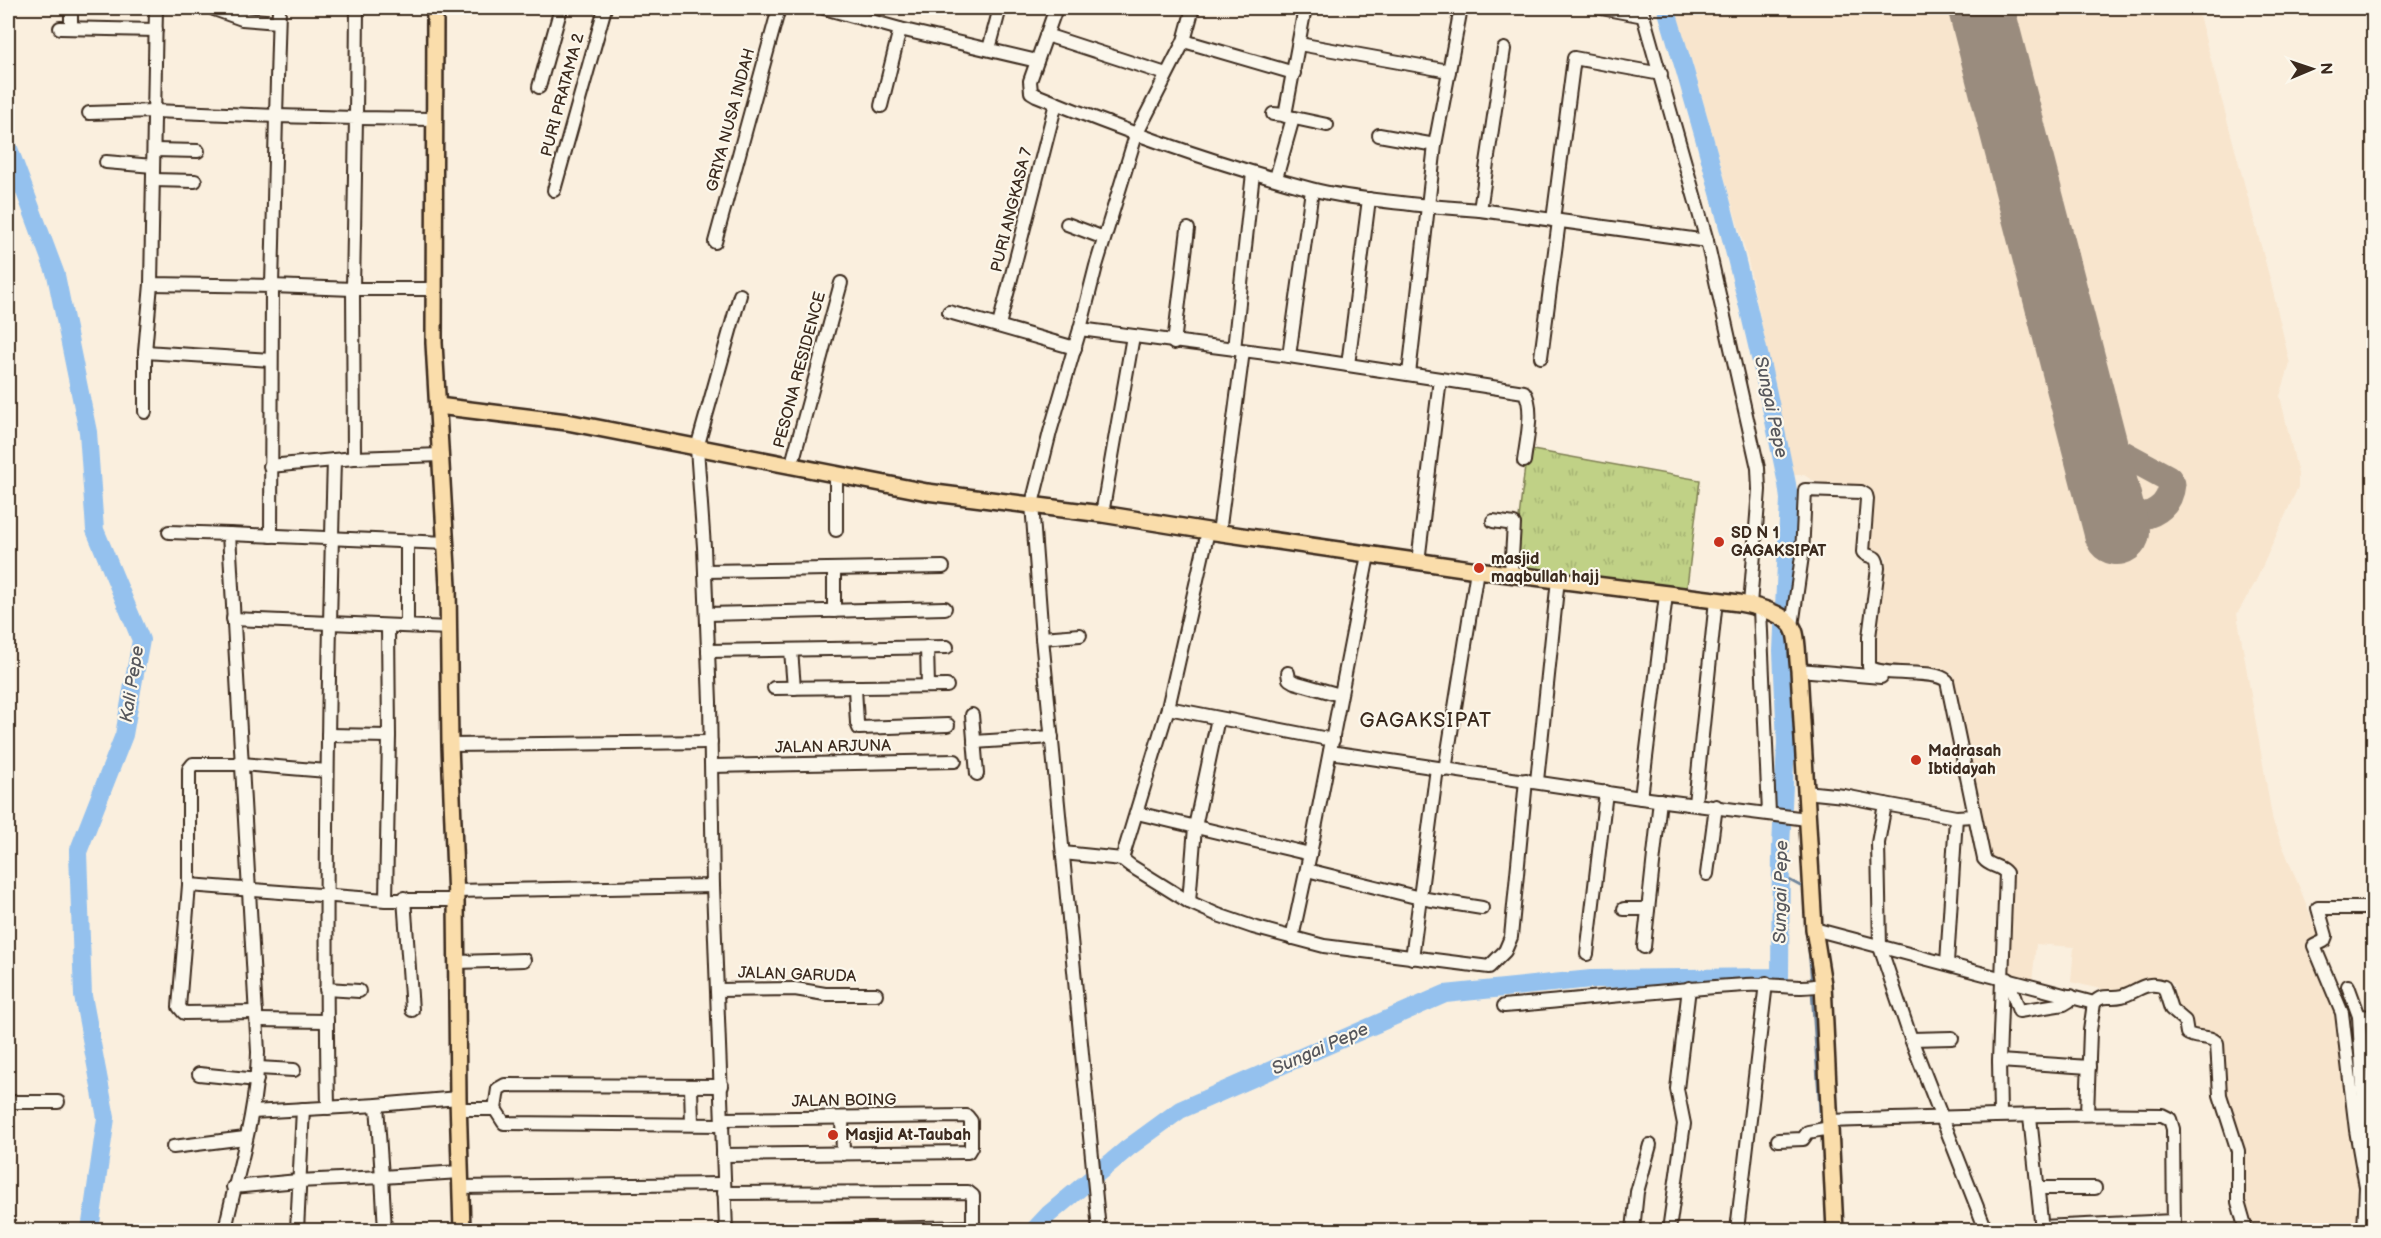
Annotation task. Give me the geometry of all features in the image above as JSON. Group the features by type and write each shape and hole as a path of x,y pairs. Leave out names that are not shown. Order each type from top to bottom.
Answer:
{"main road":[{"path":"435,8 436,236 434,289 438,405 447,543 462,1230"},
{"path":"438,405 567,422 927,492 1032,504 1418,562 1716,600 1759,608 1788,623 1799,670 1805,792 1801,818 1821,985 1825,1128 1835,1230"}],"street":[{"path":"71,8 65,28 156,30"},
{"path":"145,412 146,352 152,284 156,8"},
{"path":"271,537 272,286 279,8"},
{"path":"354,458 353,289 357,8"},
{"path":"539,87 561,8"},
{"name":"PURI PRATAMA 2","path":"554,190 604,8"},
{"name":"GRIYA NUSA INDAH","path":"715,242 779,8"},
{"path":"824,8 865,13 900,29 1037,61"},
{"path":"989,49 1000,8"},
{"path":"1056,8 1030,81 1031,92 1136,135 1312,190 1707,241"},
{"path":"1099,1230 1042,638 1032,504 1104,238 1136,135 1184,40 1193,8"},
{"path":"1276,178 1283,116 1294,73 1305,8"},
{"path":"1409,374 1435,145 1461,8"},
{"path":"1601,8 1642,12 1707,241 1758,468 1759,608 1772,814"},
{"path":"214,9 242,19 278,22"},
{"path":"881,106 900,29"},
{"path":"1046,35 1166,74"},
{"path":"1184,40 1294,73"},
{"path":"1299,44 1449,71"},
{"path":"1480,210 1504,49"},
{"path":"1540,357 1574,58 1661,74"},
{"name":"PURI ANGKASA 7","path":"999,326 1056,103"},
{"path":"89,113 154,111 434,119"},
{"path":"1283,116 1327,125"},
{"path":"1379,135 1435,145"},
{"path":"154,150 198,151"},
{"path":"106,162 153,166"},
{"path":"1122,859 1168,708 1213,532 1238,350 1253,173"},
{"path":"153,180 195,181"},
{"path":"1289,356 1312,190"},
{"path":"1348,365 1369,199"},
{"path":"1067,224 1104,238"},
{"path":"1174,343 1188,229"},
{"name":"PESONA RESIDENCE","path":"791,467 841,282"},
{"path":"152,284 434,289"},
{"path":"726,1230 713,886 708,651 697,448 740,295"},
{"path":"949,312 1075,348"},
{"path":"1080,329 1174,343 1289,356 1524,392 1529,403 1524,461"},
{"path":"1102,514 1133,336"},
{"path":"146,352 271,360"},
{"path":"1418,562 1440,379"},
{"path":"270,466 354,458 441,455"},
{"path":"328,1108 326,989 328,623 334,460"},
{"path":"836,476 836,530"},
{"path":"1788,623 1802,556 1805,490 1861,492 1866,495 1867,499 1863,552 1878,561 1869,637 1869,667 1881,671 1938,676 1947,681 1973,816 1984,859 1988,864 2003,868 2006,873 2006,978 1999,1061 2000,1114"},
{"path":"1493,521 1514,524 1511,573"},
{"path":"169,532 447,543"},
{"path":"225,1230 252,1112 258,1074 229,534"},
{"path":"407,542 407,626"},
{"path":"1292,938 1368,555"},
{"path":"705,571 943,567"},
{"path":"834,569 834,610"},
{"path":"1412,958 1441,769 1477,570"},
{"path":"1063,853 1122,859 1189,902 1218,915 1292,938 1324,946 1485,968 1493,965 1505,951 1510,937 1558,579"},
{"path":"1641,798 1666,595"},
{"path":"1695,803 1716,600"},
{"path":"706,614 945,608"},
{"path":"233,619 449,628"},
{"path":"386,900 389,736 388,626"},
{"path":"1042,638 1080,635"},
{"path":"927,647 928,686"},
{"path":"708,651 947,647"},
{"path":"791,650 794,688"},
{"path":"1799,670 1924,681"},
{"path":"1288,673 1289,679 1294,682 1340,695"},
{"path":"774,688 947,686"},
{"path":"855,688 859,728 948,725"},
{"path":"1168,708 1441,769 1801,818"},
{"path":"972,715 977,774"},
{"path":"1189,902 1195,827 1218,718"},
{"path":"328,735 389,736"},
{"path":"974,742 1052,737"},
{"path":"450,745 711,742"},
{"name":"JALAN ARJUNA","path":"712,766 955,761"},
{"path":"327,771 242,764 193,764 189,768 189,885 179,1007 184,1013 327,1021"},
{"path":"1587,954 1606,792"},
{"path":"1805,792 1844,796 1956,817 1973,816"},
{"path":"1644,947 1660,800"},
{"path":"1885,804 1878,843 1880,947 1911,1039 1986,1230"},
{"path":"1707,874 1716,806"},
{"path":"1137,813 1310,855"},
{"path":"1947,963 1956,817"},
{"path":"1307,870 1420,898 1482,908"},
{"path":"189,885 386,900 713,886"},
{"path":"404,898 412,1010"},
{"path":"2366,1188 2342,1013 2314,946 2324,941 2326,936 2318,908 2373,908"},
{"path":"1624,909 1648,909"},
{"path":"1814,929 2094,1003"},
{"path":"457,962 524,960"},
{"path":"2006,978 2019,1011 2064,1004 2071,996"},
{"path":"1737,1230 1766,983"},
{"path":"1504,1006 1689,988 1766,983 1821,985"},
{"path":"2087,1113 2090,1031 2094,1003 2106,995 2119,997 2137,988 2162,986 2166,990 2171,1009 2185,1021 2187,1033 2215,1040 2222,1108 2238,1151 2238,1202 2246,1230"},
{"path":"2348,986 2359,1016 2368,1086 2364,1230"},
{"path":"1669,1230 1684,1125 1677,1089 1689,988"},
{"path":"326,989 359,991"},
{"name":"JALAN GARUDA","path":"717,990 795,989 825,994 876,994"},
{"path":"2359,1016 2373,1017"},
{"path":"1911,1039 1952,1038"},
{"path":"1999,1061 2089,1067"},
{"path":"199,1074 258,1074 294,1070"},
{"path":"252,1112 377,1105 458,1104 495,1109 498,1089 505,1085 722,1086"},
{"path":"692,1086 692,1124"},
{"path":"8,1102 58,1102"},
{"path":"377,1105 385,1230"},
{"path":"297,1230 303,1109"},
{"name":"JALAN BOING","path":"495,1109 504,1123 692,1124 967,1116 971,1121 970,1150 965,1153 843,1154"},
{"path":"1778,1140 1803,1139 1808,1132 1825,1128 2000,1114 2030,1117 2087,1113 2163,1115 2170,1119 2173,1129 2174,1226 2042,1229 2030,1117"},
{"path":"723,1155 843,1154 842,1118"},
{"path":"174,1147 245,1138"},
{"path":"1633,1230 1637,1192 1650,1145"},
{"path":"233,1187 298,1181 382,1178 460,1179 724,1189 968,1192 973,1197 973,1223 969,1227 825,1230"},
{"path":"2038,1188 2095,1188"}],"shaded area":[{"path":"1675,8 2197,8 2271,283 2290,364 2280,396 2298,474 2298,487 2255,583 2237,614 2273,822 2319,936 2308,941 2339,1019 2353,1163 2357,1176 2358,1230 2252,1230 2242,1191 2246,1153 2224,1097 2221,1039 2212,1032 2193,1031 2187,1011 2176,1007 2174,985 2169,980 2132,984 2117,993 2071,982 2074,947 2036,944 2032,982 2006,976 2010,868 2004,862 1990,859 1985,850 1987,835 1977,808 1953,672 1877,665 1872,660 1887,558 1883,554 1868,549 1872,490 1868,486 1831,485 1812,480 1804,475 1794,475 1748,261"}],"green space":[{"path":"1527,449 1700,480 1686,595 1513,570"}],"waterway":[{"name":"Sungai Pepe","path":"1034,1230 1049,1214 1128,1148 1180,1110 1445,994 1591,979 1780,977 1781,847 1786,743 1782,651 1789,499 1761,364 1732,244 1701,126 1666,8"},
{"name":"Kali Pepe","path":"8,146 56,275 88,432 95,530 141,640 124,735 78,852 83,996 106,1118 90,1230"},
{"path":"1780,875 1804,888 1805,900"},
{"path":"1808,939 1812,983"},
{"path":"1812,990 1821,1127"},
{"path":"1822,1134 1825,1169"}],"taxiway":[{"path":"2087,415 2100,439 2107,445 2168,478 2172,484 2167,499 2158,510 2145,516 2116,513 2104,505 2095,493 2092,477 2097,454"}],"runway":[{"path":"1981,8 2117,532"}],"place":[{"name":"SD N 1 GAGAKSIPAT","path":"1719,542"},
{"name":"masjid maqbullah hajj","path":"1479,568"},
{"name":"Madrasah Ibtidayah","path":"1916,760"},
{"name":"Masjid At-Taubah","path":"833,1135"}],"district":[{"name":"GAGAKSIPAT","path":"1426,721"}]}
